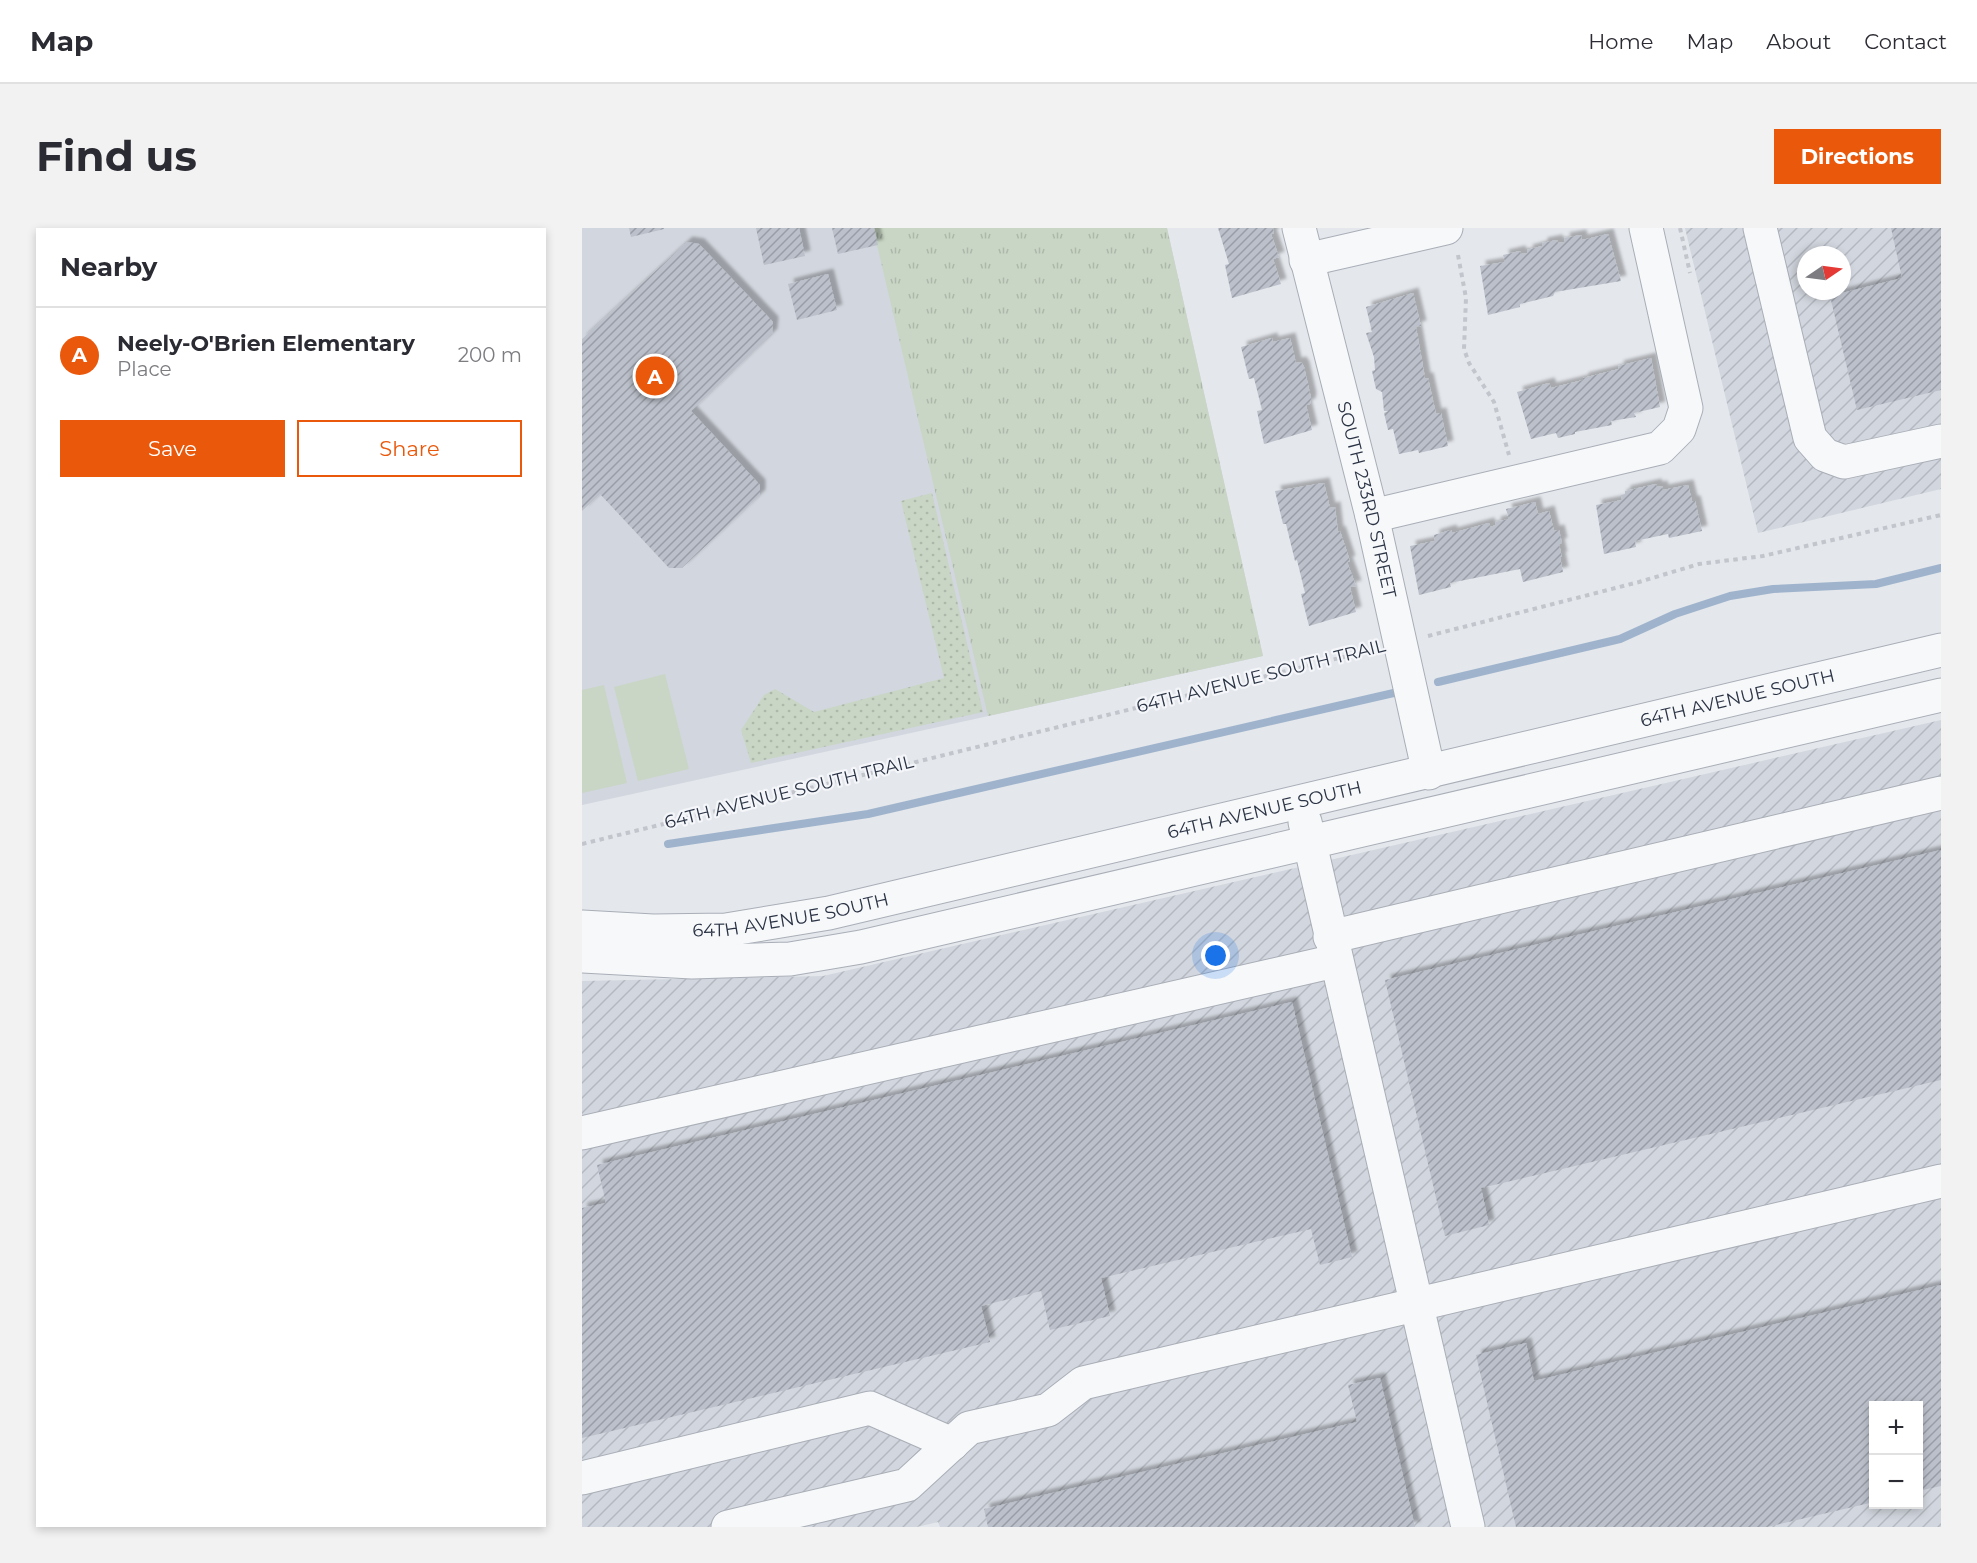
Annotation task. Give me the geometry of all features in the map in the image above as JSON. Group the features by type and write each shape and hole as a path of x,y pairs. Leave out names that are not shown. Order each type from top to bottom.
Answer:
{"street":[{"name":"SOUTH 233RD STREET","path":"1299,228 1372,516 1429,773"},
{"path":"1372,516 1660,448 1679,429 1686,408 1646,228"},
{"path":"1760,228 1810,438 1825,455 1844,462 1941,441"},
{"path":"1306,260 1451,236"},
{"name":"64TH AVENUE SOUTH","path":"582,927 653,931 726,930 829,913 1429,773 1941,650"},
{"name":"64TH AVENUE SOUTH","path":"582,956 692,962 790,959 861,947 1941,695"},
{"path":"582,1132 1333,949 1941,793"},
{"path":"1301,803 1468,1527"},
{"path":"728,1527 907,1485 969,1428 1048,1410 1083,1383 1941,1181"},
{"path":"582,1478 870,1408 952,1444"}],"path":[{"path":"1451,236 1466,298 1464,349 1469,363 1494,402 1502,422 1516,482"},
{"name":"64TH AVENUE SOUTH TRAIL","path":"582,844 1400,643 1639,582 1699,564 1763,555 1941,515"}],"shaded area":[{"path":"582,228 1167,228 1263,656 582,805"},
{"path":"1685,228 1941,228 1941,489 1758,533"},
{"path":"1941,720 1941,1527 940,1527 938,1522 917,1527 582,1527 582,981 823,976"}],"green space":[{"path":"873,228 1167,228 1263,656 988,716"},
{"path":"932,493 983,712 751,763 741,730 764,695 775,689 814,712 944,678 901,501"},
{"path":"665,674 689,769 638,781 614,687"},
{"path":"604,685 627,783 582,793 582,690"}],"building":[{"path":"629,228 664,228 664,229 631,237"},
{"path":"756,228 799,228 805,256 764,265"},
{"path":"832,228 874,228 878,245 838,254"},
{"path":"1218,228 1273,228 1274,233 1271,234 1279,257 1273,259 1281,284 1232,298 1225,265 1229,264"},
{"path":"1891,228 1941,228 1941,390 1857,410 1831,300 1851,300 1851,291 1902,278"},
{"path":"1608,234 1621,281 1555,292 1553,296 1488,315 1480,266 1505,262 1503,255 1520,251 1521,254 1528,253 1527,250 1542,246 1542,243 1557,240 1558,243 1565,242 1564,238 1581,235 1582,240"},
{"path":"687,242 699,244 773,322 772,334 691,411 760,485 760,495 682,568 669,568 600,494 582,511 582,339"},
{"path":"828,274 837,310 797,320 788,284"},
{"path":"1413,293 1421,326 1416,327 1425,378 1428,378 1436,414 1441,413 1448,446 1419,453 1418,450 1399,454 1393,429 1388,430 1384,413 1388,411 1384,411 1382,392 1376,389 1372,371 1375,370 1374,357 1366,333 1372,332 1366,307"},
{"path":"1272,338 1273,342 1290,338 1296,363 1301,362 1304,367 1311,398 1310,404 1306,405 1312,430 1264,444 1257,411 1262,410 1254,378 1249,379 1241,347"},
{"path":"1651,358 1660,407 1634,413 1636,417 1611,421 1612,425 1575,432 1575,434 1558,438 1556,433 1531,439 1517,392 1549,383 1551,388 1583,380 1583,378 1619,369 1618,366"},
{"path":"1324,483 1330,508 1335,507 1338,532 1340,531 1350,561 1347,562 1356,586 1350,587 1356,612 1309,626 1301,594 1305,593 1297,560 1295,561 1286,524 1283,524 1275,491"},
{"path":"1656,484 1657,487 1662,486 1663,490 1688,485 1692,501 1695,501 1702,531 1669,538 1668,534 1635,541 1636,547 1604,554 1596,505 1622,500 1621,495 1625,494 1625,491"},
{"path":"1535,502 1538,514 1549,511 1554,531 1559,530 1563,572 1523,582 1520,569 1450,583 1451,587 1419,595 1410,546 1435,541 1434,535 1451,530 1452,533 1489,523 1490,527 1496,525 1495,522 1509,519 1506,509"},
{"path":"1941,850 1941,1080 1481,1188 1489,1225 1445,1236 1385,980"},
{"path":"1292,1002 1352,1257 1320,1265 1311,1229 1101,1278 1110,1316 1050,1330 1041,1291 981,1306 990,1342 582,1438 582,1208 606,1203 597,1165"},
{"path":"1941,1285 1941,1486 1923,1490 1923,1401 1869,1401 1869,1503 1767,1527 1516,1527 1476,1355 1526,1343 1534,1381"},
{"path":"1380,1378 1415,1527 988,1527 984,1509 1357,1422 1348,1385"}],"waterway":[{"path":"1438,682 1620,639 1675,614 1730,596 1773,589 1876,584 1941,568"},
{"path":"668,844 868,814 1398,692"}],"place":[{"name":"Neely-O'Brien Elementary","path":"655,376"}]}
